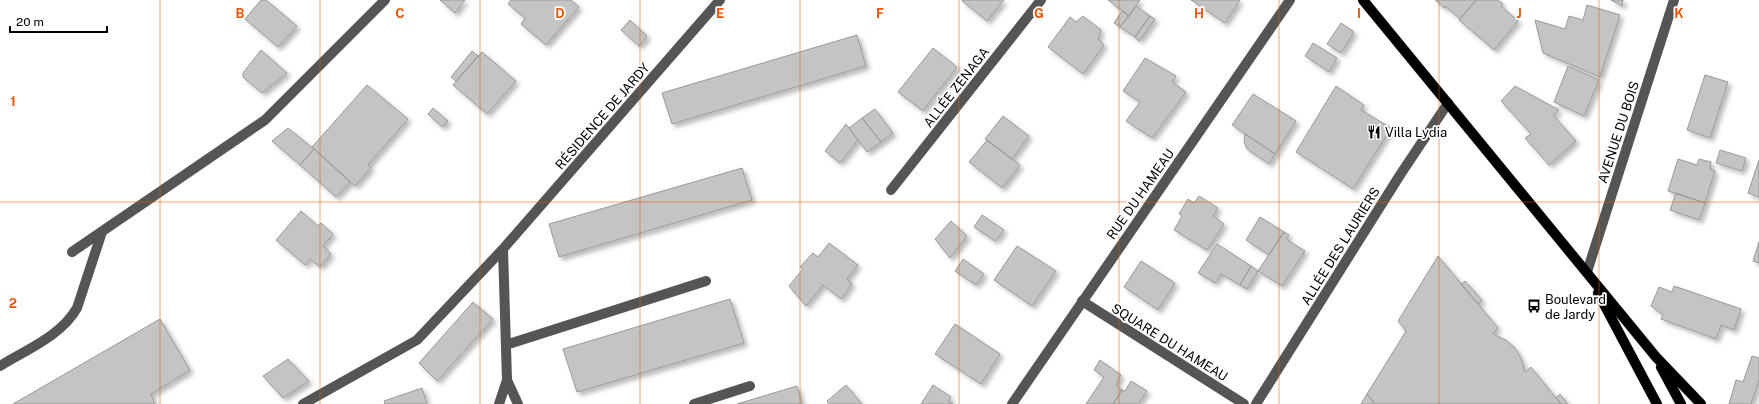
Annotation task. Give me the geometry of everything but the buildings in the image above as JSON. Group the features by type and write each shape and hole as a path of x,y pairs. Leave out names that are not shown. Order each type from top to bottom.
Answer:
{"main road":[{"path":"1364,0 1656,357 1701,404"},
{"path":"1587,272 1656,404"},
{"path":"1656,357 1681,404"}],"street":[{"path":"72,252 265,120 385,0"},
{"name":"RÉSIDENCE DE JARDY","path":"304,404 417,340 503,249 720,0"},
{"name":"ALLÉE ZENAGA","path":"891,190 1041,0"},
{"name":"RUE DU HAMEAU","path":"1012,404 1290,0"},
{"name":"AVENUE DU BOIS","path":"1587,272 1674,0"},
{"name":"ALLÉE DES LAURIERS","path":"1256,404 1400,174 1448,103"},
{"path":"0,366 62,328 72,317 77,308 102,232"},
{"path":"499,404 507,380 503,249"},
{"path":"506,345 706,281"},
{"name":"SQUARE DU HAMEAU","path":"1082,302 1244,404"},
{"path":"507,380 518,404"},
{"path":"694,404 750,386"}],"place":[{"name":"Villa Lydia","path":"1374,132"},
{"name":"Boulevard de Jardy","path":"1534,306"}]}
